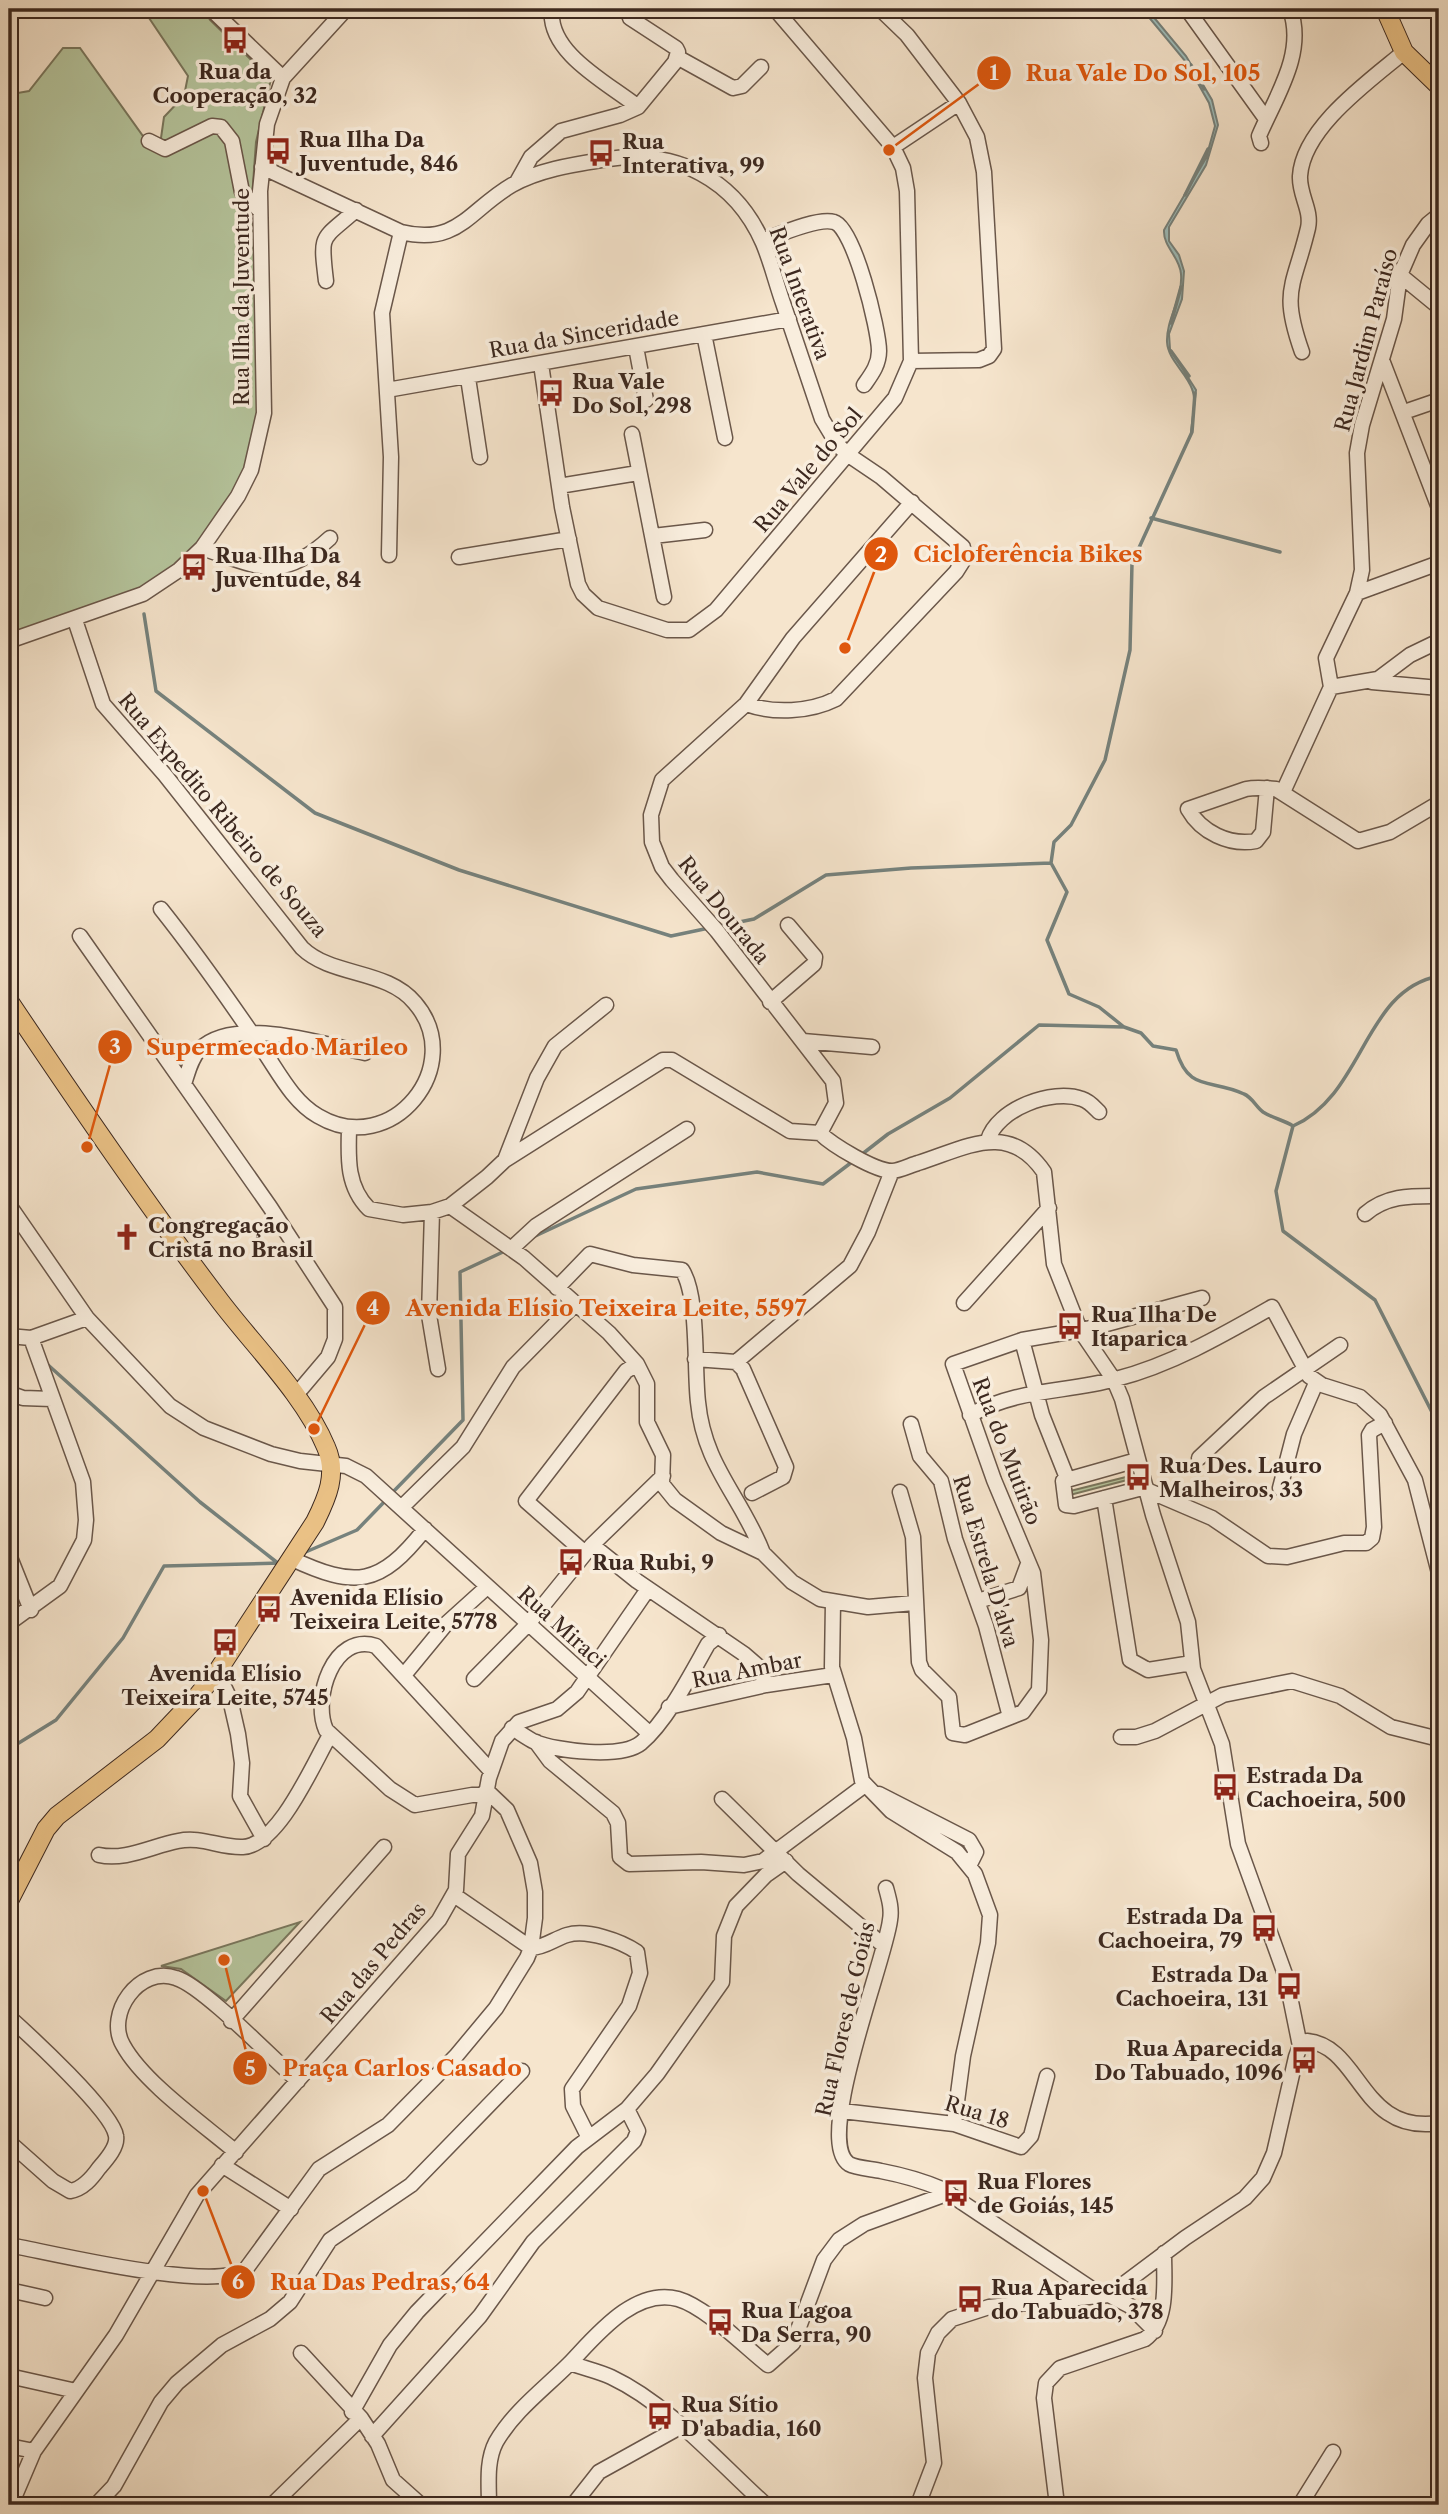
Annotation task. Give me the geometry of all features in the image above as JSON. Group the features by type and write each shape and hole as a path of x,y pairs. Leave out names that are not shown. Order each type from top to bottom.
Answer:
{"main road":[{"path":"1385,9 1404,52 1439,86"},
{"path":"9,1001 151,1209 295,1396 321,1436 331,1464 328,1497 217,1672 157,1739 57,1816 39,1841 9,1901"}],"street":[{"path":"211,9 283,78"},
{"name":"Rua Ilha da Juventude","path":"9,640 75,620 143,594 179,570 202,548 225,517 251,470 264,413 260,211 262,167 271,107 283,78 346,9"},
{"path":"552,9 552,27 564,48 638,107"},
{"name":"Rua Vale do Sol","path":"541,364 559,486 578,584 589,601 612,614 655,628 689,630 716,610 895,398 911,361 907,191 903,169 893,147 775,9"},
{"path":"880,9 907,35 960,103 977,137 984,172 995,349 989,356 979,360 911,361"},
{"path":"1187,9 1266,119"},
{"path":"1261,143 1259,136 1296,46 1296,26 1290,9"},
{"path":"630,18 672,45 677,57 733,89 742,86 761,66"},
{"path":"1302,352 1289,306 1292,282 1310,218 1301,192 1303,155 1324,126 1404,52"},
{"path":"517,182 531,157 561,131 620,115 638,107 677,57"},
{"path":"893,147 960,103"},
{"path":"149,141 165,149 212,126 221,127 232,141 242,192 260,211"},
{"name":"Rua Interativa","path":"262,167 401,232 426,236 448,233 517,182 576,165 625,156 644,155 675,161 708,178 727,194 745,213 762,241 822,419 837,444 847,454"},
{"path":"326,281 323,241 331,229 356,210"},
{"name":"Rua Jardim Paraíso","path":"1283,792 1333,686 1326,658 1357,593 1363,558 1357,453 1362,425 1394,319 1400,275 1413,245 1427,224 1439,215"},
{"path":"762,241 820,222 835,222 846,230 869,300 879,350 877,365 864,386"},
{"path":"389,555 391,457 382,313 401,232"},
{"path":"1400,275 1439,307"},
{"name":"Rua da Sinceridade","path":"387,390 789,320"},
{"path":"704,334 725,438"},
{"path":"636,346 646,400"},
{"path":"1382,360 1435,482 1439,508"},
{"path":"468,378 480,457"},
{"path":"1404,412 1439,400"},
{"path":"632,434 664,597"},
{"path":"746,704 767,710 793,709 816,706 836,699 956,572 965,556 960,542 847,454"},
{"path":"559,486 638,473"},
{"name":"Rua Dourada","path":"820,1133 834,1111 835,1089 828,1072 770,1002 717,931 662,867 651,830 653,802 662,780 746,704 793,638 912,502"},
{"path":"653,536 705,530"},
{"path":"202,548 262,566 289,566 298,564 330,538"},
{"path":"459,557 569,539"},
{"path":"1357,593 1439,563"},
{"name":"Rua Expedito Ribeiro de Souza","path":"75,620 103,704 165,775 302,948 313,957 406,993 424,1016 431,1060 419,1095 387,1121 349,1130"},
{"path":"1372,682 1439,640"},
{"path":"1399,664 1400,686"},
{"path":"1333,686 1372,682 1439,688"},
{"path":"1267,788 1263,832 1256,841 1238,841 1203,830 1188,809 1246,789 1267,788 1283,792 1358,841 1390,832 1439,803"},
{"path":"161,909 298,1100 321,1118 349,1130 349,1171 362,1201 369,1209 388,1213 432,1212 450,1206 505,1160 663,1059 672,1059 790,1131 820,1133 866,1161 892,1171 988,1140 1016,1145 1036,1160 1044,1172 1054,1264 1080,1330 1114,1380 1153,1515 1188,1622 1192,1663 1222,1744 1238,1844 1286,1978 1300,2046 1278,2142 1263,2178 1245,2198 1105,2295 989,2307 962,2315 944,2325 933,2342 925,2368 934,2463 918,2505"},
{"path":"770,1002 814,964 815,957 788,925"},
{"path":"80,936 335,1307 335,1339 328,1357 295,1396"},
{"path":"505,1160 545,1061 555,1046 606,1005"},
{"path":"184,1084 198,1051 223,1036 248,1032 365,1053"},
{"path":"803,1041 872,1047"},
{"path":"988,1140 992,1129 1014,1108 1077,1097 1085,1099 1099,1112"},
{"path":"511,1249 536,1226 687,1129"},
{"path":"736,1362 850,1266 869,1232 892,1171"},
{"path":"1365,1214 1378,1203 1394,1197 1439,1196"},
{"name":"Rua Miraci","path":"9,1205 87,1318 170,1406 204,1427 271,1454 351,1468 386,1492 649,1733"},
{"path":"450,1206 511,1249 609,1334 637,1364 646,1380 647,1422 663,1455 664,1489 683,1507 721,1533 763,1553 792,1582 811,1595 833,1602 869,1607 914,1603"},
{"path":"964,1303 1049,1208"},
{"path":"432,1212 429,1315 438,1368"},
{"path":"557,1288 590,1254 633,1265 682,1270 689,1290 699,1412 709,1454 752,1527 763,1553"},
{"name":"Rua do Mutirão","path":"1016,1715 1039,1690 1041,1640 1037,1592 953,1364 1022,1340 1080,1330 1202,1298"},
{"path":"402,1507 463,1447 513,1367 575,1304"},
{"path":"970,1415 1005,1399 1036,1391 1114,1380 1225,1334 1272,1307 1291,1338 1303,1369 1316,1382 1366,1400 1385,1423 1415,1480 1439,1573"},
{"path":"9,1336 31,1338 87,1318"},
{"path":"9,1623 60,1586 84,1540 86,1520 83,1482 31,1338"},
{"path":"1022,1340 1036,1391 1067,1478"},
{"path":"1199,1458 1241,1416 1340,1345"},
{"path":"695,1359 736,1362 743,1369 786,1467 783,1477 752,1493"},
{"path":"637,1364 626,1371 526,1502 589,1549 744,1654 759,1667 766,1685"},
{"path":"1280,1488 1292,1441 1316,1382"},
{"path":"9,1393 23,1398 52,1399"},
{"path":"1138,1460 1067,1478 1062,1485 1066,1505 1074,1507 1147,1489 1212,1518 1268,1556 1287,1557 1344,1543 1366,1543 1372,1538 1374,1527 1368,1435 1385,1423"},
{"name":"Rua Estrela D'alva","path":"911,1424 920,1456 941,1481 958,1549 1016,1715"},
{"path":"474,1679 527,1624 589,1549 663,1476"},
{"path":"900,1492 913,1537 914,1603 922,1670 949,1697 953,1733 956,1736 1016,1715"},
{"path":"1104,1498 1130,1660 1142,1669 1192,1663"},
{"path":"290,1558 315,1569 372,1576 381,1574 404,1556 425,1529"},
{"path":"9,1555 30,1610"},
{"path":"978,1601 1019,1588 1028,1564"},
{"path":"404,1675 446,1623 487,1587"},
{"path":"648,1588 587,1677 564,1705 530,1716 512,1728 536,1742 611,1752 632,1748 649,1733 708,1644 719,1635"},
{"path":"833,1602 833,1675 870,1791 891,1811 949,1846 969,1866 985,1895 991,1926 963,2056 954,2124"},
{"path":"9,2245 177,2276 238,2276 271,2239 319,2169 388,2125 456,2056 496,2008 531,1948 535,1892 530,1863 508,1810 485,1793 432,1804 409,1804 330,1735 324,1725 324,1693 328,1673 345,1651 363,1643 376,1646 491,1771"},
{"path":"217,1672 230,1699 238,1734 242,1763 240,1796 264,1839"},
{"name":"Rua Ambar","path":"668,1707 766,1685 833,1675"},
{"path":"1121,1737 1136,1737 1155,1731 1223,1695 1299,1681 1349,1700 1391,1727 1439,1740"},
{"name":"Rua das Pedras","path":"11,2505 34,2451 116,2335 184,2213 222,2165 424,1940 454,1895 458,1854 478,1823 491,1771 502,1741 512,1728"},
{"path":"99,1854 123,1856 191,1839 244,1847 264,1839 278,1825 330,1735"},
{"path":"536,1742 550,1761 613,1813 618,1823 620,1857 629,1864 701,1862 744,1865 784,1860"},
{"path":"272,2505 356,2415 390,2345 417,2312 588,2136 627,2109 657,2074 717,1990 725,1961 724,1936 736,1906 784,1860 799,1831 870,1791"},
{"path":"722,1799 784,1860 883,1945"},
{"path":"231,2021 384,1847"},
{"name":"Rua Flores de Goiás","path":"887,1888 890,1922 842,2111 839,2141 841,2152 849,2164 920,2181 949,2193 1105,2295 1130,2306 1155,2331"},
{"path":"454,1895 531,1948 543,1947 567,1936 581,1934 618,1943 637,1952 640,1973 628,2006 572,2089 573,2106 588,2136"},
{"path":"236,2152 136,2063 121,2042 118,2027 120,2011 131,1992 151,1979 168,1976 188,1984 298,2081"},
{"path":"9,2017 69,2076 113,2128 115,2144 86,2184 70,2191 53,2181 9,2142"},
{"path":"1300,2046 1307,2041 1323,2044 1390,2116 1416,2125 1439,2123"},
{"path":"96,2505 114,2486 161,2402 177,2383 229,2339 270,2319 290,2302 330,2240 346,2225 411,2185 522,2071"},
{"name":"Rua 18","path":"842,2111 954,2124 1015,2147 1024,2146 1031,2136 1047,2076"},
{"path":"375,2440 480,2316 533,2242 634,2141 638,2131 627,2109"},
{"path":"222,2165 291,2209"},
{"path":"489,2505 491,2456 496,2442 511,2421 570,2363 583,2346 616,2318 634,2306 665,2298 679,2299 697,2309 768,2365 785,2353 797,2336 824,2260 831,2248 864,2224 949,2193"},
{"path":"1057,2505 1044,2398 1046,2383 1060,2368 1145,2339 1155,2331 1161,2316 1164,2253"},
{"path":"9,2290 45,2298"},
{"path":"301,2353 375,2440 393,2480 421,2505"},
{"path":"570,2363 611,2378 640,2396 680,2427 766,2505"},
{"path":"9,2376 76,2391"},
{"path":"580,2502 599,2472 680,2427"},
{"path":"9,2446 34,2451"},
{"path":"1300,2505 1333,2452"}],"green space":[{"path":"143,9 204,9 210,20 271,79 256,142 252,198 222,122 160,145 164,117 184,96 188,76"},
{"path":"63,48 80,48 153,150 176,150 188,146 208,132 223,133 257,212 260,414 248,464 226,507 199,544 179,565 152,583 113,599 9,634 9,87 18,93 29,91"},
{"path":"1130,1476 1131,1479 1070,1495 1070,1491"},
{"path":"300,1922 226,2001 181,1969 161,1966"}],"water":[{"path":"1142,9 1147,9 1186,56 1212,100 1218,125 1206,165 1169,227 1169,241 1179,255 1184,271 1182,299 1169,334 1170,349 1196,390 1194,407 1192,389 1168,348 1167,334 1180,292 1181,274 1178,262 1166,242 1164,230 1206,158 1215,126 1209,103 1186,62"}],"waterway":[{"path":"1191,65 1204,89"},
{"path":"1185,195 1208,149"},
{"path":"1171,323 1181,287"},
{"path":"1171,351 1189,376"},
{"path":"1051,863 1054,842 1071,825 1105,760 1130,650 1132,563 1192,432 1195,393"},
{"path":"1151,518 1280,552"},
{"path":"144,614 156,691 315,813 459,870 671,936 709,928"},
{"path":"1051,863 1067,892 1047,940 1069,994 1099,1007 1124,1027 1141,1033 1153,1046 1176,1050 1181,1064 1194,1079 1244,1094 1263,1112 1293,1126 1317,1111 1336,1091 1378,1021 1394,1001 1414,985 1439,976"},
{"path":"720,926 754,919 826,875 911,868 1051,863"},
{"path":"861,1155 888,1134 950,1098 1039,1025 1124,1027"},
{"path":"1293,1126 1276,1191 1283,1231 1375,1300 1439,1426"},
{"path":"531,1238 636,1189 757,1172 823,1184 852,1162"},
{"path":"392,1493 463,1420 460,1272 505,1251"},
{"path":"47,1364 200,1502 279,1564"},
{"path":"301,1554 357,1530 387,1499"},
{"path":"9,1749 56,1720 123,1638 164,1566 281,1563"}],"place":[{"name":"Rua da Cooperação, 32","path":"235,40"},
{"name":"Rua Vale Do Sol, 105","path":"889,150"},
{"name":"Rua Ilha Da Juventude, 846","path":"278,151"},
{"name":"Rua Interativa, 99","path":"601,153"},
{"name":"Rua Vale Do Sol, 298","path":"551,393"},
{"name":"Rua Ilha Da Juventude, 84","path":"194,567"},
{"name":"Cicloferência Bikes","path":"845,648"},
{"name":"Supermecado Marileo","path":"87,1147"},
{"name":"Congregação Cristã no Brasil","path":"127,1237"},
{"name":"Rua Ilha De Itaparica","path":"1070,1326"},
{"name":"Avenida Elísio Teixeira Leite, 5597","path":"314,1429"},
{"name":"Rua Des. Lauro Malheiros, 33","path":"1138,1477"},
{"name":"Rua Rubi, 9","path":"571,1562"},
{"name":"Avenida Elísio Teixeira Leite, 5778","path":"269,1609"},
{"name":"Avenida Elísio Teixeira Leite, 5745","path":"225,1642"},
{"name":"Estrada Da Cachoeira, 500","path":"1225,1787"},
{"name":"Estrada Da Cachoeira, 79","path":"1264,1928"},
{"name":"Praça Carlos Casado","path":"224,1960"},
{"name":"Estrada Da Cachoeira, 131","path":"1289,1986"},
{"name":"Rua Aparecida Do Tabuado, 1096","path":"1304,2060"},
{"name":"Rua Das Pedras, 64","path":"203,2191"},
{"name":"Rua Flores de Goiás, 145","path":"956,2193"},
{"name":"Rua Aparecida do Tabuado, 378","path":"970,2299"},
{"name":"Rua Lagoa Da Serra, 90","path":"720,2322"},
{"name":"Rua Sítio D'abadia, 160","path":"660,2416"}]}
